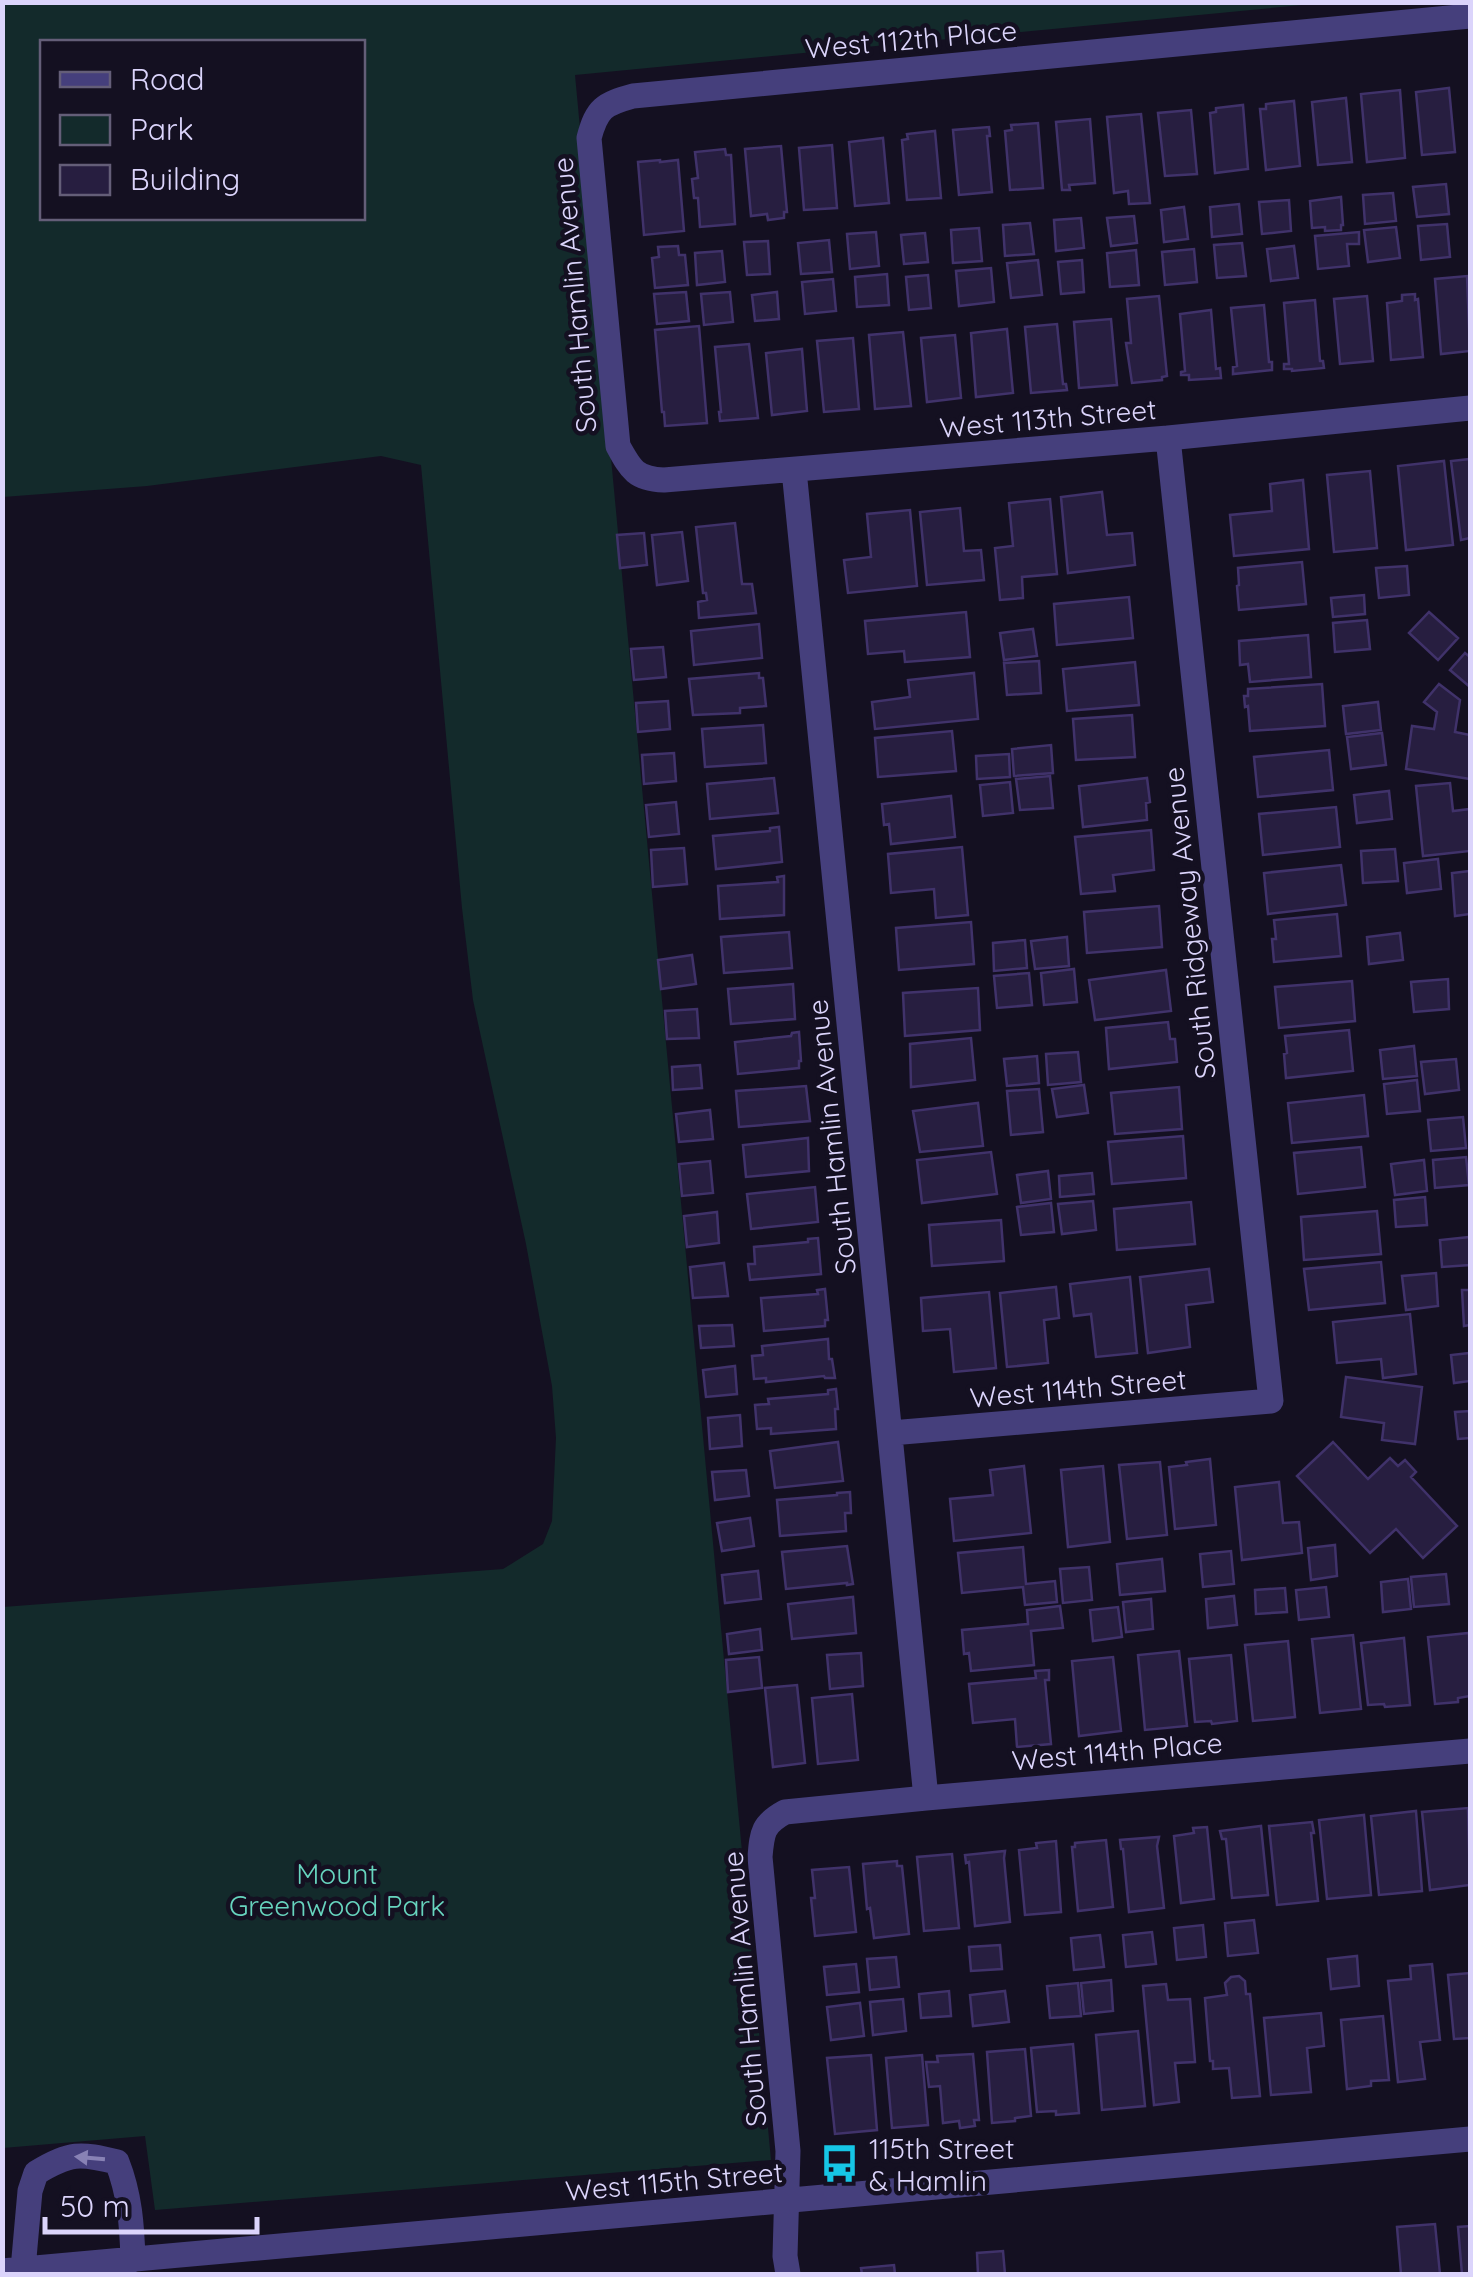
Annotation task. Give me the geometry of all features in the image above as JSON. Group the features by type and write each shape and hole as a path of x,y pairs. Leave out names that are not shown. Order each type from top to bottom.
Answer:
{"street":[{"name":"West 112th Place","path":"600,111 607,104 633,96 1470,16"},
{"name":"South Hamlin Avenue","path":"600,111 589,138 618,446 633,471"},
{"name":"West 113th Street","path":"633,471 647,479 664,480 1168,438 1470,408"},
{"name":"South Ridgeway Avenue","path":"1168,438 1271,1402"},
{"name":"South Hamlin Avenue","path":"794,470 926,1798"},
{"name":"West 114th Street","path":"891,1433 1271,1402"},
{"name":"West 114th Place","path":"770,1820 785,1812 926,1798 1470,1751"},
{"name":"South Hamlin Avenue","path":"770,1820 762,1834 760,1857 788,2151 788,2274"},
{"name":"West 115th Street","path":"13,2270 1470,2140"},
{"path":"13,2270 36,2173 58,2160 86,2154 117,2162 126,2182 133,2260"}],"green space":[{"name":"Mount Greenwood Park","path":"3,3 1323,3 575,75 771,2160 155,2210 145,2136 3,2148 3,1607 503,1569 543,1544 552,1521 556,1438 552,1386 473,1000 421,465 381,456 147,486 3,497"}],"building":[{"path":"1449,88 1455,152 1422,155 1416,92"},
{"path":"1400,90 1405,158 1367,162 1361,94"},
{"path":"1346,98 1352,162 1318,165 1312,102"},
{"path":"1294,101 1300,166 1266,170 1260,109 1266,109 1266,104"},
{"path":"1243,105 1248,169 1215,173 1210,113 1216,112 1216,108"},
{"path":"1191,110 1197,174 1165,176 1158,113"},
{"path":"1141,114 1150,203 1129,204 1128,191 1114,193 1107,117"},
{"path":"1090,119 1095,183 1069,185 1070,190 1062,190 1056,122"},
{"path":"1038,123 1043,188 1010,190 1005,131 1012,130 1011,125"},
{"path":"989,127 992,192 959,195 953,130"},
{"path":"935,131 941,198 907,200 902,140 908,139 907,134"},
{"path":"883,138 889,203 855,206 849,142"},
{"path":"832,145 837,208 804,210 799,148"},
{"path":"781,146 787,212 784,218 768,220 767,214 751,216 745,149"},
{"path":"725,149 726,155 731,155 735,224 700,227 692,179 698,178 695,152"},
{"path":"678,160 684,231 644,235 638,162"},
{"path":"1446,184 1449,214 1417,217 1413,187"},
{"path":"1393,193 1396,221 1365,224 1363,195"},
{"path":"1341,197 1341,230 1312,228 1310,201"},
{"path":"1289,200 1291,231 1262,234 1259,202"},
{"path":"1239,204 1242,234 1212,237 1210,207"},
{"path":"1184,207 1188,239 1164,242 1161,210"},
{"path":"1134,216 1137,243 1111,246 1107,218"},
{"path":"1081,218 1084,248 1056,251 1054,220"},
{"path":"1030,223 1034,254 1005,256 1003,225"},
{"path":"1447,224 1450,257 1421,260 1418,226"},
{"path":"1396,227 1400,258 1368,262 1364,230"},
{"path":"979,228 982,261 953,263 951,230"},
{"path":"876,232 879,266 850,269 847,234"},
{"path":"1359,232 1359,244 1347,244 1349,266 1318,269 1315,236"},
{"path":"925,233 928,262 904,264 901,235"},
{"path":"829,240 832,272 801,274 798,243"},
{"path":"768,241 770,274 747,275 744,242"},
{"path":"1242,243 1246,276 1217,278 1214,245"},
{"path":"678,246 679,255 685,255 688,285 655,288 652,258 659,257 658,247"},
{"path":"1294,246 1298,278 1271,281 1267,249"},
{"path":"1194,249 1197,282 1165,285 1162,252"},
{"path":"1136,250 1139,285 1110,287 1107,253"},
{"path":"722,251 725,282 697,285 695,253"},
{"path":"1038,260 1042,295 1011,298 1007,263"},
{"path":"1082,260 1084,292 1061,294 1058,262"},
{"path":"991,268 994,302 959,306 956,271"},
{"path":"887,274 889,305 857,307 855,277"},
{"path":"928,275 931,308 909,310 906,277"},
{"path":"1467,276 1470,351 1441,354 1435,279"},
{"path":"833,279 836,311 805,314 802,282"},
{"path":"686,292 689,321 657,324 654,294"},
{"path":"730,292 733,322 704,325 701,294"},
{"path":"777,292 779,319 755,321 752,295"},
{"path":"1415,294 1423,357 1391,360 1387,303 1402,301 1402,295"},
{"path":"1159,296 1167,376 1132,383 1126,343 1131,343 1127,299"},
{"path":"1367,296 1373,361 1340,364 1334,299"},
{"path":"1315,300 1320,361 1324,368 1284,369 1284,364 1289,364 1284,303"},
{"path":"1264,305 1272,370 1233,374 1233,367 1237,366 1231,308"},
{"path":"1211,310 1216,369 1220,368 1221,378 1189,380 1189,375 1181,375 1185,371 1180,314"},
{"path":"1111,319 1117,385 1079,388 1074,322"},
{"path":"1057,324 1063,384 1067,390 1031,393 1025,327"},
{"path":"699,326 707,423 665,426 655,330"},
{"path":"1007,329 1013,393 976,397 971,333"},
{"path":"903,332 911,406 875,409 869,335"},
{"path":"955,335 961,398 927,402 921,338"},
{"path":"853,338 859,409 824,412 817,341"},
{"path":"749,344 758,418 720,421 715,347"},
{"path":"802,349 807,411 772,415 766,353"},
{"path":"1470,459 1470,538 1461,540 1451,461"},
{"path":"1444,461 1453,545 1406,550 1398,466"},
{"path":"1370,471 1377,548 1334,552 1327,475"},
{"path":"1303,480 1309,549 1234,556 1230,515 1272,511 1270,484"},
{"path":"1102,492 1107,535 1132,533 1135,565 1068,573 1061,497"},
{"path":"1050,499 1057,574 1022,577 1023,598 1000,600 995,548 1013,546 1009,503"},
{"path":"960,508 964,551 981,550 984,580 927,585 920,512"},
{"path":"910,510 917,586 848,593 844,560 871,557 867,514"},
{"path":"735,523 742,584 752,584 756,613 699,618 698,602 707,600 696,527"},
{"path":"682,532 688,581 657,585 652,535"},
{"path":"644,533 647,565 620,568 617,535"},
{"path":"1302,562 1306,604 1239,610 1238,568"},
{"path":"1407,566 1409,595 1379,598 1376,568"},
{"path":"1364,595 1365,614 1333,617 1331,598"},
{"path":"1129,597 1133,638 1057,645 1054,604"},
{"path":"966,612 970,657 905,662 904,651 868,654 865,621"},
{"path":"1429,612 1458,638 1438,660 1409,633"},
{"path":"1367,620 1370,649 1335,652 1333,623"},
{"path":"759,624 762,658 694,665 691,631"},
{"path":"1033,629 1037,656 1004,660 1000,633"},
{"path":"1308,635 1311,677 1250,682 1248,664 1240,665 1239,641"},
{"path":"663,647 666,677 634,680 631,649"},
{"path":"1465,653 1470,657 1470,687 1450,670"},
{"path":"1039,661 1041,693 1007,695 1004,663"},
{"path":"1135,662 1139,705 1067,711 1063,669"},
{"path":"759,673 766,706 740,708 740,713 693,715 689,679"},
{"path":"974,673 978,719 875,729 872,702 910,697 908,680"},
{"path":"1322,684 1325,726 1250,731 1244,696 1248,696 1248,689"},
{"path":"1439,684 1460,700 1455,732 1470,735 1470,779 1406,769 1412,726 1434,729 1437,712 1424,702"},
{"path":"668,701 670,729 638,732 636,703"},
{"path":"1378,702 1381,730 1346,734 1343,706"},
{"path":"1132,715 1135,757 1076,760 1073,719"},
{"path":"763,725 766,763 705,767 702,729"},
{"path":"952,731 956,771 878,777 875,738"},
{"path":"1382,733 1386,765 1351,769 1347,737"},
{"path":"1051,745 1053,773 1014,776 1012,749"},
{"path":"1329,750 1333,790 1258,797 1254,757"},
{"path":"674,753 676,781 644,784 642,755"},
{"path":"1009,754 1010,777 977,779 976,756"},
{"path":"1050,776 1053,808 1020,810 1016,779"},
{"path":"774,778 778,813 710,819 707,784"},
{"path":"1147,778 1147,820 1083,827 1079,786"},
{"path":"1010,782 1013,813 983,816 980,785"},
{"path":"1450,783 1453,811 1470,809 1470,851 1423,856 1416,786"},
{"path":"1389,791 1392,819 1357,823 1354,795"},
{"path":"951,796 955,837 891,844 882,804"},
{"path":"676,802 679,834 649,837 646,805"},
{"path":"1336,807 1340,847 1263,855 1259,814"},
{"path":"779,827 782,862 716,869 713,836"},
{"path":"1151,830 1154,870 1113,875 1115,891 1081,894 1075,837"},
{"path":"962,847 968,915 936,918 934,889 891,893 888,854"},
{"path":"684,848 687,884 653,887 651,850"},
{"path":"1395,849 1398,881 1363,883 1361,851"},
{"path":"1438,859 1441,889 1407,893 1404,863"},
{"path":"1341,865 1346,905 1268,914 1264,873"},
{"path":"1470,871 1470,914 1455,916 1452,873"},
{"path":"784,876 784,915 720,919 718,886 778,882 777,877"},
{"path":"1159,906 1162,947 1087,953 1084,912"},
{"path":"1337,914 1341,956 1274,962 1274,920"},
{"path":"971,922 974,964 899,970 896,928"},
{"path":"789,932 792,968 724,973 721,937"},
{"path":"1400,933 1403,960 1369,964 1367,937"},
{"path":"1067,937 1069,966 1035,969 1031,941"},
{"path":"1025,940 1027,968 994,971 993,943"},
{"path":"692,955 696,984 661,989 658,960"},
{"path":"1074,969 1077,1002 1044,1005 1041,973"},
{"path":"1166,970 1171,1011 1095,1020 1089,980"},
{"path":"1029,973 1032,1005 997,1008 994,976"},
{"path":"1448,979 1449,1009 1414,1012 1411,982"},
{"path":"1352,981 1355,1021 1279,1028 1275,987"},
{"path":"793,984 795,1019 731,1024 728,989"},
{"path":"978,988 980,1030 905,1036 903,993"},
{"path":"697,1009 699,1038 667,1039 665,1011"},
{"path":"1168,1022 1170,1039 1175,1039 1177,1062 1109,1069 1106,1028"},
{"path":"1349,1030 1353,1071 1286,1078 1285,1036"},
{"path":"799,1032 799,1068 738,1074 735,1042"},
{"path":"971,1038 975,1080 911,1087 910,1044"},
{"path":"1414,1046 1417,1076 1383,1079 1380,1050"},
{"path":"1078,1052 1081,1082 1048,1085 1046,1054"},
{"path":"1037,1056 1039,1083 1007,1086 1004,1059"},
{"path":"1456,1059 1459,1090 1425,1094 1421,1062"},
{"path":"700,1065 702,1088 673,1090 672,1067"},
{"path":"1417,1080 1420,1111 1387,1114 1384,1084"},
{"path":"1084,1085 1088,1113 1057,1117 1052,1089"},
{"path":"806,1086 810,1121 739,1127 736,1091"},
{"path":"1179,1087 1182,1129 1115,1134 1111,1093"},
{"path":"1039,1089 1043,1132 1011,1135 1007,1091"},
{"path":"1364,1095 1368,1136 1292,1143 1288,1103"},
{"path":"978,1103 983,1146 920,1152 913,1111"},
{"path":"710,1110 713,1139 679,1142 676,1114"},
{"path":"1463,1117 1466,1148 1431,1151 1428,1120"},
{"path":"1183,1136 1186,1178 1112,1184 1108,1142"},
{"path":"808,1138 809,1171 746,1177 743,1145"},
{"path":"1361,1147 1365,1187 1298,1194 1294,1153"},
{"path":"991,1152 997,1194 922,1203 917,1160"},
{"path":"1466,1157 1469,1185 1435,1188 1433,1160"},
{"path":"1424,1160 1427,1191 1395,1195 1391,1164"},
{"path":"710,1161 713,1193 682,1196 679,1164"},
{"path":"1048,1171 1051,1199 1021,1203 1017,1175"},
{"path":"1092,1173 1094,1194 1060,1197 1059,1176"},
{"path":"815,1187 818,1222 751,1229 747,1194"},
{"path":"1425,1197 1427,1225 1396,1227 1394,1200"},
{"path":"1093,1201 1096,1230 1062,1234 1058,1204"},
{"path":"1191,1202 1195,1244 1117,1250 1114,1209"},
{"path":"1051,1203 1054,1232 1021,1235 1017,1207"},
{"path":"1377,1211 1381,1254 1304,1260 1301,1217"},
{"path":"717,1212 719,1243 687,1247 684,1216"},
{"path":"1001,1220 1004,1261 932,1266 929,1225"},
{"path":"1470,1237 1470,1265 1442,1267 1440,1240"},
{"path":"818,1238 821,1274 750,1280 748,1264 755,1264 754,1247"},
{"path":"1381,1262 1385,1303 1309,1310 1304,1269"},
{"path":"724,1263 728,1296 693,1298 690,1267"},
{"path":"1209,1269 1213,1302 1186,1305 1190,1347 1148,1353 1140,1277"},
{"path":"1436,1273 1438,1306 1406,1310 1402,1276"},
{"path":"1130,1277 1137,1353 1096,1357 1091,1314 1074,1316 1070,1284"},
{"path":"1056,1287 1059,1318 1044,1320 1048,1363 1007,1367 1000,1293"},
{"path":"825,1289 825,1326 764,1331 761,1298 818,1294 817,1290"},
{"path":"1462,1290 1470,1290 1470,1325 1464,1326"},
{"path":"989,1292 996,1368 954,1372 950,1329 923,1331 921,1298"},
{"path":"1410,1314 1416,1374 1383,1378 1381,1359 1337,1363 1333,1322"},
{"path":"732,1325 734,1346 701,1348 699,1326"},
{"path":"828,1339 835,1378 766,1382 766,1378 754,1379 752,1356 763,1355 762,1346"},
{"path":"1470,1353 1470,1381 1454,1383 1451,1355"},
{"path":"735,1366 737,1394 706,1397 703,1370"},
{"path":"1346,1377 1422,1387 1415,1444 1382,1440 1384,1423 1341,1417"},
{"path":"836,1389 836,1429 771,1434 771,1428 757,1429 755,1405 769,1404 768,1399 828,1394 828,1390"},
{"path":"1470,1411 1470,1438 1458,1439 1455,1412"},
{"path":"740,1415 742,1446 710,1449 708,1418"},
{"path":"838,1442 843,1481 775,1488 770,1451"},
{"path":"1333,1442 1368,1479 1390,1458 1398,1466 1405,1460 1416,1472 1411,1477 1457,1526 1423,1558 1396,1529 1370,1553 1297,1476"},
{"path":"1210,1459 1216,1525 1175,1529 1169,1467"},
{"path":"1160,1462 1167,1535 1127,1539 1119,1465"},
{"path":"1024,1466 1031,1533 954,1541 950,1499 993,1495 990,1470"},
{"path":"1103,1466 1110,1542 1068,1547 1061,1470"},
{"path":"746,1470 749,1496 715,1500 712,1472"},
{"path":"1279,1482 1283,1523 1299,1522 1302,1553 1242,1560 1235,1487"},
{"path":"850,1492 851,1513 845,1513 846,1531 780,1536 777,1500"},
{"path":"750,1518 754,1546 722,1551 717,1523"},
{"path":"1335,1545 1337,1576 1311,1580 1308,1548"},
{"path":"847,1546 853,1584 786,1589 782,1552"},
{"path":"1023,1547 1026,1584 1055,1581 1057,1602 1025,1605 1023,1587 962,1593 958,1553"},
{"path":"1231,1551 1234,1584 1203,1587 1200,1554"},
{"path":"1162,1559 1165,1591 1120,1595 1117,1564"},
{"path":"1089,1567 1092,1600 1063,1603 1060,1569"},
{"path":"758,1571 761,1599 725,1603 722,1575"},
{"path":"1446,1574 1449,1604 1414,1607 1411,1577"},
{"path":"1408,1579 1411,1609 1383,1612 1381,1582"},
{"path":"1326,1587 1329,1617 1299,1620 1296,1590"},
{"path":"1285,1588 1287,1612 1256,1614 1255,1590"},
{"path":"1234,1596 1237,1625 1208,1628 1206,1599"},
{"path":"853,1597 856,1633 792,1639 788,1604"},
{"path":"1151,1599 1153,1629 1126,1632 1123,1602"},
{"path":"1060,1606 1063,1628 1031,1631 1034,1665 971,1671 969,1653 964,1654 962,1630 1028,1624 1027,1610"},
{"path":"1118,1607 1122,1637 1093,1641 1090,1610"},
{"path":"760,1629 762,1650 729,1654 727,1634"},
{"path":"1469,1633 1470,1696 1458,1698 1458,1702 1435,1704 1428,1637"},
{"path":"1353,1635 1361,1709 1320,1713 1312,1639"},
{"path":"1404,1638 1410,1705 1368,1705 1361,1643"},
{"path":"1288,1641 1295,1717 1253,1721 1245,1645"},
{"path":"1179,1651 1187,1726 1145,1730 1138,1655"},
{"path":"861,1653 863,1686 830,1689 827,1655"},
{"path":"1231,1655 1237,1721 1195,1722 1189,1659"},
{"path":"759,1657 762,1688 728,1692 726,1660"},
{"path":"1113,1657 1121,1731 1079,1736 1072,1661"},
{"path":"1049,1670 1049,1680 1045,1680 1051,1744 1017,1747 1015,1719 973,1723 969,1684 1036,1678 1035,1671"},
{"path":"797,1685 805,1763 773,1767 765,1688"},
{"path":"852,1694 858,1760 818,1764 812,1698"},
{"path":"1468,1808 1470,1885 1430,1890 1422,1812"},
{"path":"1416,1811 1422,1891 1379,1895 1371,1816"},
{"path":"1364,1815 1371,1895 1327,1899 1319,1820"},
{"path":"1312,1822 1318,1901 1277,1905 1269,1826"},
{"path":"1261,1826 1268,1895 1232,1898 1226,1839 1222,1839 1220,1831"},
{"path":"1207,1827 1214,1899 1181,1903 1174,1836"},
{"path":"1159,1837 1164,1908 1129,1912 1120,1840"},
{"path":"1106,1840 1113,1907 1078,1911 1072,1847 1075,1843"},
{"path":"1056,1841 1061,1912 1025,1915 1019,1850"},
{"path":"1005,1851 1010,1922 975,1926 965,1855"},
{"path":"952,1854 959,1928 924,1931 917,1857"},
{"path":"897,1861 897,1866 902,1866 909,1934 874,1938 863,1864"},
{"path":"849,1867 856,1932 815,1936 812,1870"},
{"path":"1254,1920 1258,1953 1228,1956 1225,1923"},
{"path":"1203,1925 1206,1957 1177,1960 1174,1928"},
{"path":"1152,1932 1156,1964 1126,1967 1123,1935"},
{"path":"1100,1935 1104,1967 1074,1970 1071,1938"},
{"path":"1000,1945 1002,1969 971,1971 969,1947"},
{"path":"1357,1956 1359,1986 1331,1989 1328,1959"},
{"path":"896,1957 899,1987 870,1990 867,1959"},
{"path":"856,1964 859,1992 827,1995 824,1967"},
{"path":"1432,1964 1440,2040 1420,2042 1425,2079 1398,2082 1388,1981 1411,1979 1410,1966"},
{"path":"1470,1973 1470,2038 1454,2039 1448,1975"},
{"path":"1239,1976 1245,1981 1246,1994 1250,1994 1260,2096 1232,2098 1229,2068 1213,2069 1210,2061 1205,1998 1227,1995 1225,1983"},
{"path":"1111,1980 1113,2011 1084,2014 1081,1983"},
{"path":"1078,1983 1081,2016 1050,2018 1047,1986"},
{"path":"1166,1984 1168,2000 1190,1999 1195,2062 1175,2063 1179,2102 1154,2105 1143,1986"},
{"path":"949,1991 951,2016 921,2018 919,1994"},
{"path":"1005,1991 1009,2022 973,2026 970,1995"},
{"path":"903,1999 906,2031 873,2035 870,2002"},
{"path":"860,2003 864,2036 831,2040 827,2007"},
{"path":"1321,2013 1324,2046 1307,2048 1311,2092 1271,2095 1264,2018"},
{"path":"1383,2016 1389,2080 1347,2089 1341,2020"},
{"path":"1138,2031 1145,2106 1102,2110 1096,2035"},
{"path":"1073,2044 1079,2113 1037,2112 1031,2048"},
{"path":"1025,2049 1031,2116 992,2123 987,2052"},
{"path":"973,2054 979,2120 974,2120 975,2126 960,2128 959,2121 943,2123 940,2086 929,2087 926,2062 938,2062 937,2056"},
{"path":"871,2055 877,2130 835,2134 827,2058"},
{"path":"922,2055 928,2125 892,2128 886,2058"},
{"path":"1435,2224 1440,2274 1401,2274 1397,2227"},
{"path":"1470,2226 1470,2274 1462,2274 1458,2227"},
{"path":"1003,2251 1005,2274 978,2274 977,2253"},
{"path":"894,2265 895,2274 862,2274 861,2268"}],"place":[{"name":"115th Street & Hamlin","path":"839,2164"}]}
